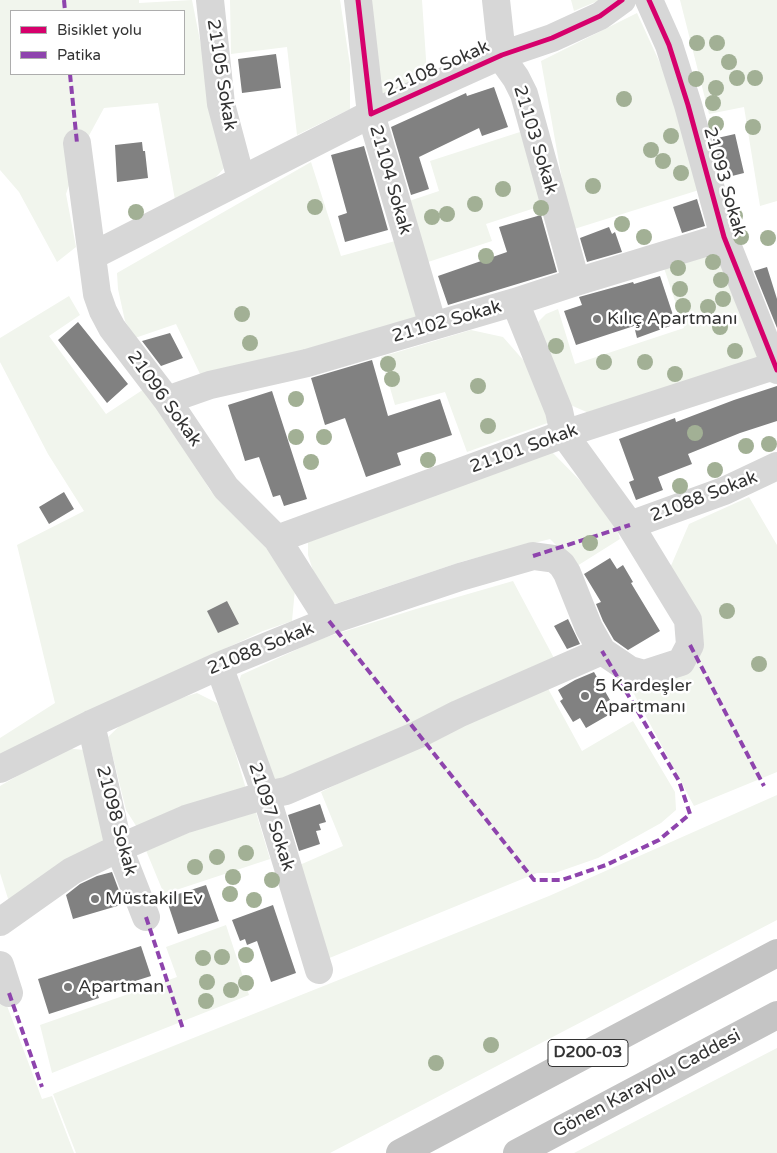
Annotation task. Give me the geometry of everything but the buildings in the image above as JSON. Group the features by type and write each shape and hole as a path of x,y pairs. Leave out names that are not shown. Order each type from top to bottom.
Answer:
{"highway":[{"name":"D200-03","path":"400,1153 777,953"},
{"name":"Gönen Karayolu Caddesi","path":"517,1153 777,1015"}],"street":[{"name":"21105 Sokak","path":"210,0 221,104 241,179"},
{"name":"21104 Sokak","path":"358,0 371,114 433,326"},
{"name":"21103 Sokak","path":"496,0 502,55 524,94 576,282"},
{"name":"21108 Sokak","path":"92,256 371,114 502,55 552,38 600,16 622,0"},
{"name":"21093 Sokak","path":"649,0 675,62 724,238 776,368"},
{"name":"21096 Sokak","path":"77,143 98,294 112,328 167,400 226,488 277,539 329,622"},
{"name":"21102 Sokak","path":"167,400 210,385 308,363 724,238"},
{"path":"0,922 72,871 119,848 186,819 266,795 286,792 602,651 630,670 644,674 681,662 690,645 688,620 630,525 564,434 559,411 515,302"},
{"name":"21101 Sokak","path":"277,539 564,434 776,368"},
{"name":"21088 Sokak","path":"630,525 724,491 777,466"},
{"name":"21088 Sokak","path":"0,770 91,724 219,666 329,622 460,577 533,556 555,559 562,565 589,628 602,651"},
{"name":"21097 Sokak","path":"219,666 266,795 319,970"},
{"name":"21098 Sokak","path":"91,724 119,848 146,917"},
{"path":"0,965 9,993"}],"shaded area":[{"path":"0,0 139,0 139,3 192,0 225,167 208,186 175,200 158,103 104,108 80,152 66,194 76,247 57,262 19,192 0,170"},
{"path":"230,0 340,0 350,65 350,109 297,135 287,47 231,54"},
{"path":"369,0 422,0 427,74 376,97"},
{"path":"571,0 600,0 574,11"},
{"path":"680,0 777,0 777,201 760,206 744,107 709,114"},
{"path":"637,13 670,85 699,190 571,230 541,61"},
{"path":"520,132 544,205 486,224 492,241 425,263 406,202 439,191 430,161"},
{"path":"311,162 341,256 395,241 420,319 319,349 201,376 176,324 135,338 125,321 118,289 117,273"},
{"path":"721,250 761,359 589,413 568,404 538,322 546,314 558,309 575,364 684,328 664,268"},
{"path":"69,296 80,315 49,336 106,414 144,389 168,420 210,490 277,559 295,589 292,621 263,631 0,754 0,738 55,703 17,545 84,511 48,454 0,362 0,338"},
{"path":"471,330 503,337 539,378 553,421 467,452 445,392 395,405 381,357"},
{"path":"552,452 601,502 614,521 620,539 577,566 550,539 464,561 335,604 317,583 308,555 308,535"},
{"path":"749,497 777,545 777,772 694,806 626,679 679,671 670,568 689,524"},
{"path":"513,581 555,660 270,786 237,690 241,675 320,639"},
{"path":"545,683 582,751 633,721 675,792 676,810 661,823 598,858 555,873 537,873 327,959 295,867 343,846 321,792"},
{"path":"197,693 217,703 227,725 246,789 140,832 126,810 108,737 133,713"},
{"path":"65,748 84,750 107,836 94,850 10,905 0,873 0,786"},
{"path":"777,795 777,920 330,1153 76,1153 53,1094 549,896"},
{"path":"255,809 270,859 164,894 145,848"},
{"path":"226,925 249,995 52,1073 40,1025 177,977 166,947"},
{"path":"3,995 42,1099 52,1096 74,1153 0,1153 0,996"},
{"path":"777,1048 777,1153 574,1153"}],"marked path":[{"path":"64,0 65,10"},
{"path":"70,75 77,143"},
{"path":"533,556 630,525"},
{"path":"329,621 534,880 562,880 606,865 659,840 690,814 679,781 602,651"},
{"path":"690,645 764,786"},
{"path":"146,917 183,1029"},
{"path":"9,993 42,1087"}],"cycle path":[{"path":"358,0 371,114 502,55 552,38 600,16 622,0"},
{"path":"649,0 669,45 688,105 724,237 777,370"}],"place":[{"name":"Kılıç Apartmanı","path":"597,319"},
{"name":"5 Kardeşler Apartmanı","path":"585,696"},
{"name":"Müstakil Ev","path":"95,899"},
{"name":"Apartman","path":"68,987"}]}
